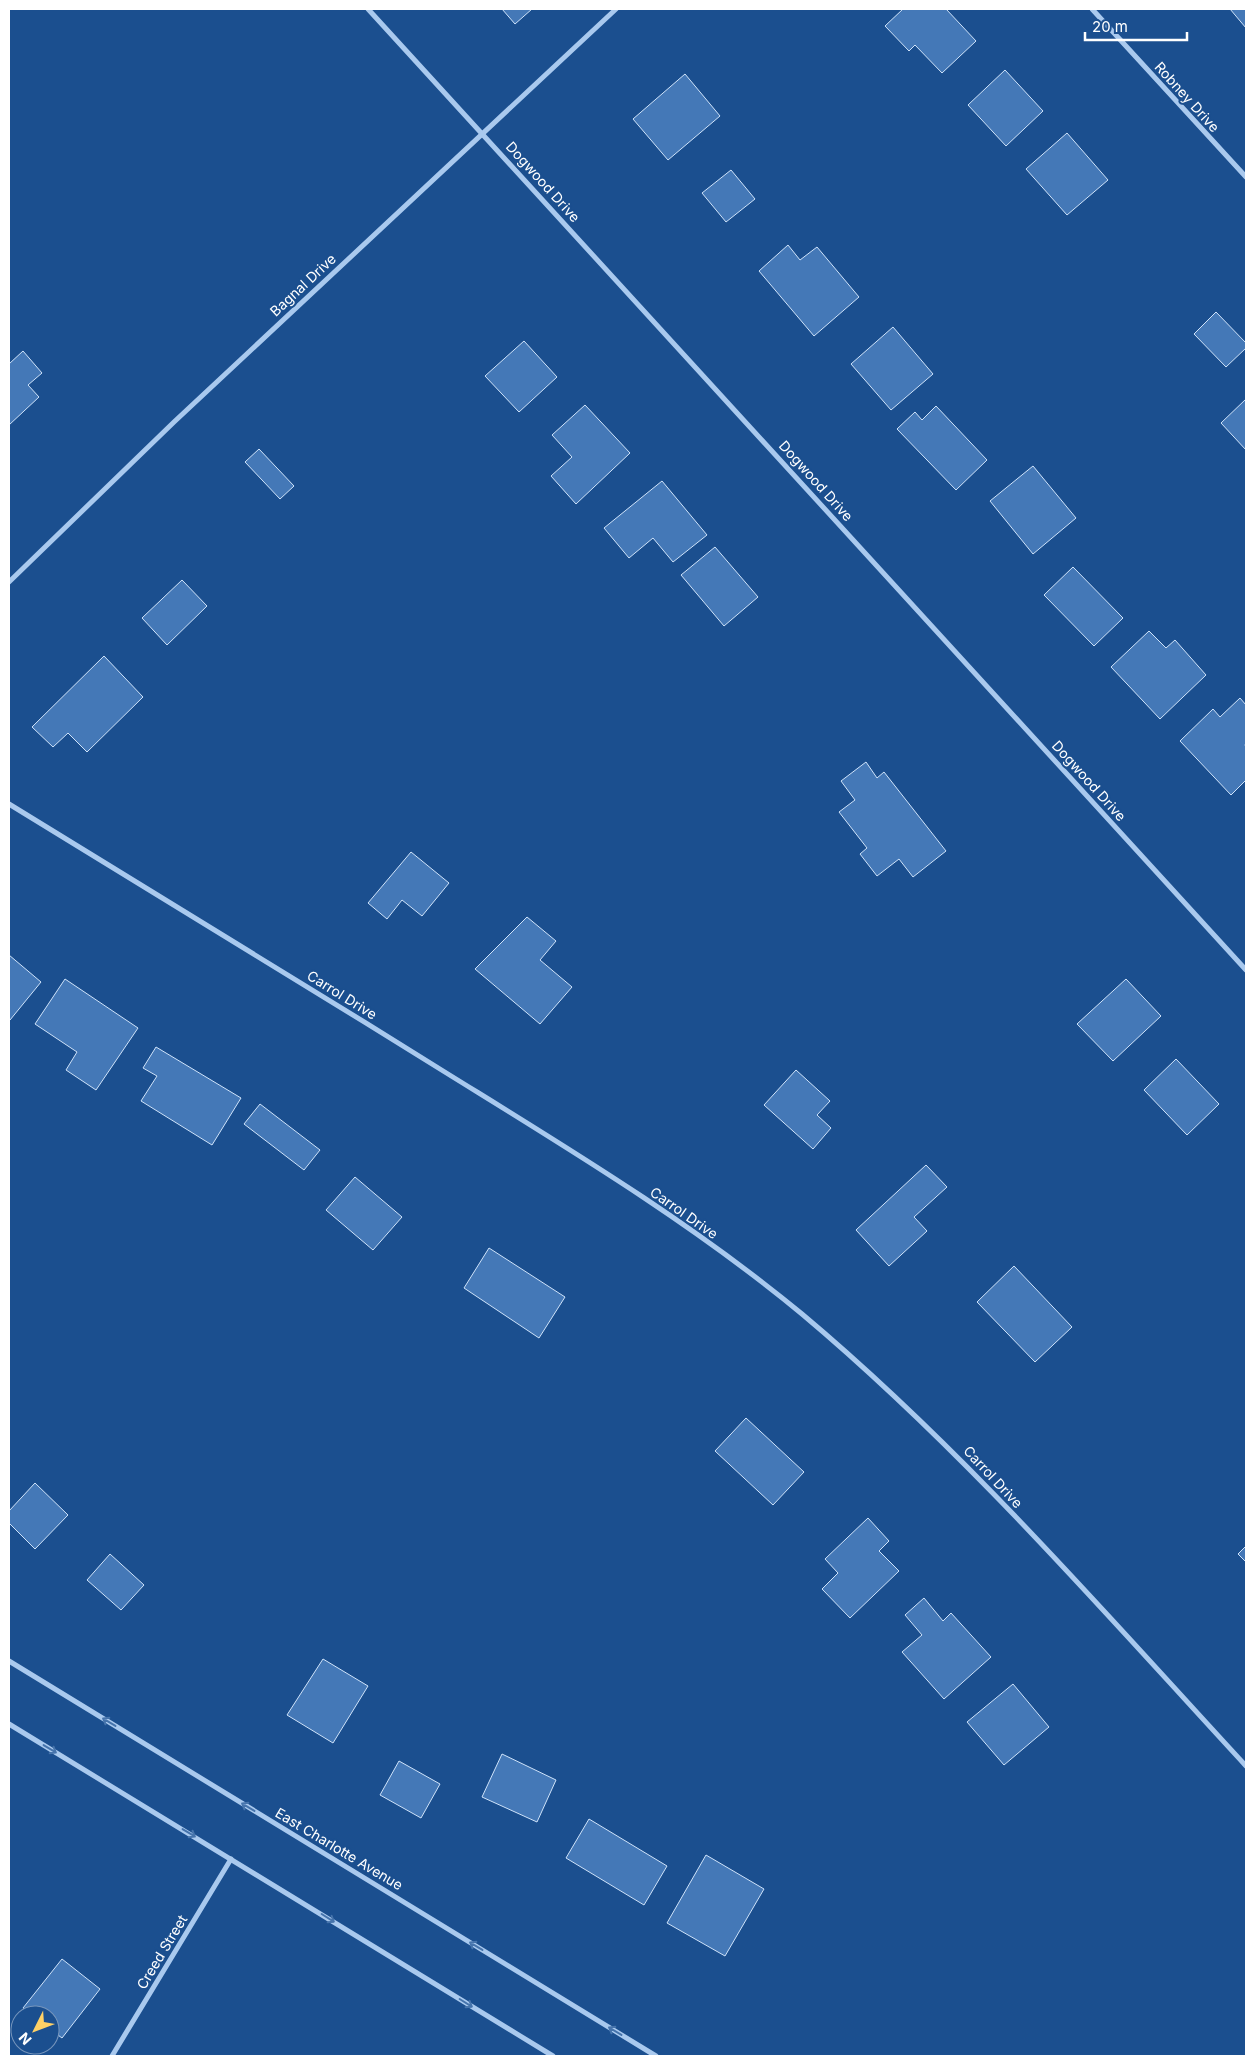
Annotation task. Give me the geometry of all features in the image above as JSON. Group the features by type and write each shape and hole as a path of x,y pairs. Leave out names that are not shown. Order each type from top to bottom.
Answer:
{"street":[{"name":"Dogwood Drive","path":"368,9 1246,970"},
{"name":"Bagnal Drive","path":"9,582 181,415 616,9"},
{"name":"Robney Drive","path":"1092,9 1246,177"},
{"name":"Carrol Drive","path":"9,804 602,1170 734,1262 778,1296 873,1376 953,1450 1246,1766"},
{"name":"East Charlotte Avenue","path":"9,1661 656,2056"},
{"path":"9,1724 553,2056"},
{"name":"Creed Street","path":"112,2056 231,1859"}],"building":[{"path":"502,9 532,9 515,24"},
{"path":"903,9 946,9 976,41 942,73 915,45 909,51 885,26"},
{"path":"1230,9 1246,9 1246,28"},
{"path":"1005,70 1043,111 1006,146 968,105"},
{"path":"685,74 720,116 668,160 633,119"},
{"path":"1067,133 1108,180 1067,215 1026,169"},
{"path":"731,170 755,199 726,222 702,193"},
{"path":"788,245 800,260 817,247 859,297 814,336 759,271"},
{"path":"1216,312 1246,343 1246,348 1226,367 1194,334"},
{"path":"893,327 933,374 891,410 851,364"},
{"path":"524,341 557,377 519,412 485,376"},
{"path":"23,351 42,373 28,385 39,397 9,425 9,364"},
{"path":"1246,399 1246,450 1221,423"},
{"path":"585,405 630,453 576,504 551,476 572,457 552,435"},
{"path":"936,406 987,460 956,490 897,429 915,412 922,420"},
{"path":"259,449 294,486 280,499 245,462"},
{"path":"1033,466 1076,518 1033,554 990,501"},
{"path":"662,481 707,535 673,562 653,538 629,558 604,528"},
{"path":"715,547 758,597 724,626 681,575"},
{"path":"1073,567 1123,618 1094,646 1044,595"},
{"path":"182,580 207,606 167,645 142,618"},
{"path":"1149,631 1166,648 1175,640 1206,675 1160,719 1111,667"},
{"path":"104,656 143,697 87,752 68,733 53,747 32,727"},
{"path":"1240,698 1246,705 1246,780 1231,795 1180,741 1213,709 1220,717"},
{"path":"866,762 877,778 884,772 946,851 913,877 899,859 877,876 860,854 867,848 839,812 855,800 841,781"},
{"path":"411,852 449,883 422,916 402,900 387,919 368,903"},
{"path":"527,917 556,941 540,960 572,987 540,1024 475,969"},
{"path":"9,955 41,982 10,1020 9,1019"},
{"path":"65,979 138,1028 96,1090 66,1070 77,1052 35,1024"},
{"path":"1126,979 1161,1016 1113,1061 1077,1024"},
{"path":"156,1047 241,1098 212,1145 141,1101 157,1076 143,1068"},
{"path":"1176,1059 1219,1104 1187,1135 1144,1090"},
{"path":"796,1070 830,1101 817,1115 831,1128 813,1149 764,1105"},
{"path":"260,1104 320,1150 304,1170 244,1124"},
{"path":"926,1165 947,1187 914,1217 927,1231 889,1266 856,1230"},
{"path":"355,1177 402,1217 373,1250 326,1210"},
{"path":"489,1248 565,1297 539,1338 464,1288"},
{"path":"1014,1266 1072,1327 1035,1362 977,1302"},
{"path":"746,1418 804,1472 773,1505 715,1451"},
{"path":"35,1483 68,1515 35,1549 9,1523 9,1511"},
{"path":"868,1518 889,1541 879,1551 899,1571 850,1618 822,1589 838,1573 825,1559"},
{"path":"1246,1546 1246,1562 1238,1554"},
{"path":"110,1554 144,1585 121,1610 87,1580"},
{"path":"924,1598 943,1621 951,1613 991,1657 944,1699 902,1652 922,1635 905,1615"},
{"path":"323,1659 368,1686 333,1743 287,1715"},
{"path":"1013,1684 1049,1727 1004,1765 967,1722"},
{"path":"502,1754 556,1780 537,1822 482,1797"},
{"path":"399,1761 440,1784 421,1818 380,1795"},
{"path":"589,1819 667,1866 644,1905 566,1858"},
{"path":"706,1855 764,1889 725,1956 667,1923"},
{"path":"62,1959 100,1989 62,2038 60,2036 60,2005 25,2005"}]}
